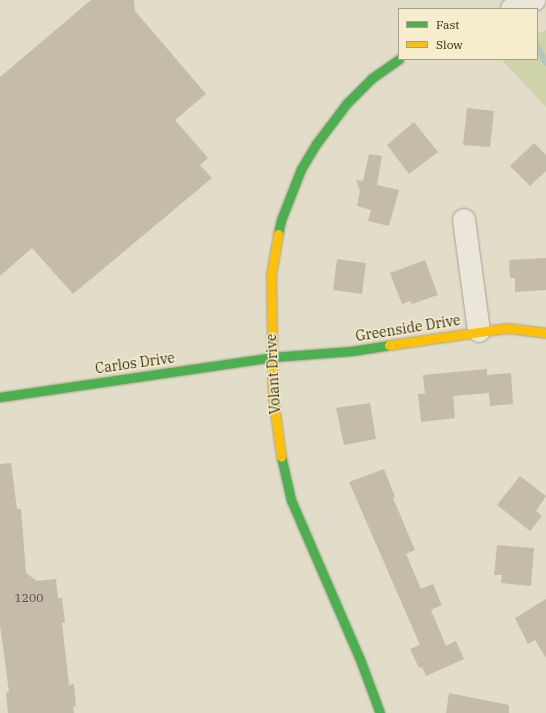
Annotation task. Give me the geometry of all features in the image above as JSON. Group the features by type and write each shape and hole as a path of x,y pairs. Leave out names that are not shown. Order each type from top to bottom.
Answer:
{"street":[{"path":"514,8 534,0"},
{"name":"Volant Drive","path":"380,713 361,662 291,500 277,425 270,319 271,275 276,242 290,197 316,144 347,103 372,78 398,60"},
{"path":"464,220 479,331"},
{"name":"Greenside Drive","path":"273,357 352,351 507,328 546,334"},
{"name":"Carlos Drive","path":"0,397 273,357"}],"green space":[{"path":"546,30 546,107 502,60 538,60 538,34"}],"building":[{"path":"91,0 134,0 135,11 206,94 175,120 208,158 200,165 212,178 73,294 32,248 0,276 0,77"},
{"path":"467,108 494,111 490,147 463,145"},
{"path":"414,122 438,152 409,174 387,145"},
{"path":"534,143 546,155 546,171 530,186 510,166"},
{"path":"369,154 382,156 377,185 399,190 389,226 368,221 371,210 357,206 360,191 356,180 363,181"},
{"path":"546,258 546,290 515,292 515,278 510,278 509,260"},
{"path":"337,259 366,263 362,294 333,290"},
{"path":"425,260 438,295 412,304 410,301 402,304 390,273"},
{"path":"487,369 487,375 511,373 513,404 490,406 489,393 453,396 455,418 421,422 418,394 425,394 423,375"},
{"path":"370,403 376,439 344,445 336,408"},
{"path":"11,463 17,509 21,509 26,573 37,581 56,579 58,598 62,598 65,623 62,623 69,685 74,684 76,706 73,707 74,713 8,713 6,693 9,692 0,625 0,464"},
{"path":"384,469 395,497 393,498 415,550 406,554 421,589 433,584 442,605 431,610 446,646 456,641 464,659 426,676 422,667 419,668 410,649 420,645 349,482"},
{"path":"520,476 546,496 536,511 542,516 530,531 497,505"},
{"path":"497,545 534,548 531,586 501,583 502,575 494,575"},
{"path":"546,599 546,658 535,640 528,644 515,618"},
{"path":"449,693 509,705 509,713 446,713"}],"waterway":[{"path":"538,48 546,63"}],"traffic: fast":[{"path":"278,234 281,220 301,169 316,144 347,103 372,78 398,60"},
{"path":"0,397 273,357 352,351 389,345"},
{"path":"281,456 291,500 361,662 380,713"}],"traffic: slow":[{"path":"278,234 271,275 273,398 281,456"},
{"path":"389,345 507,328 546,333"}]}
